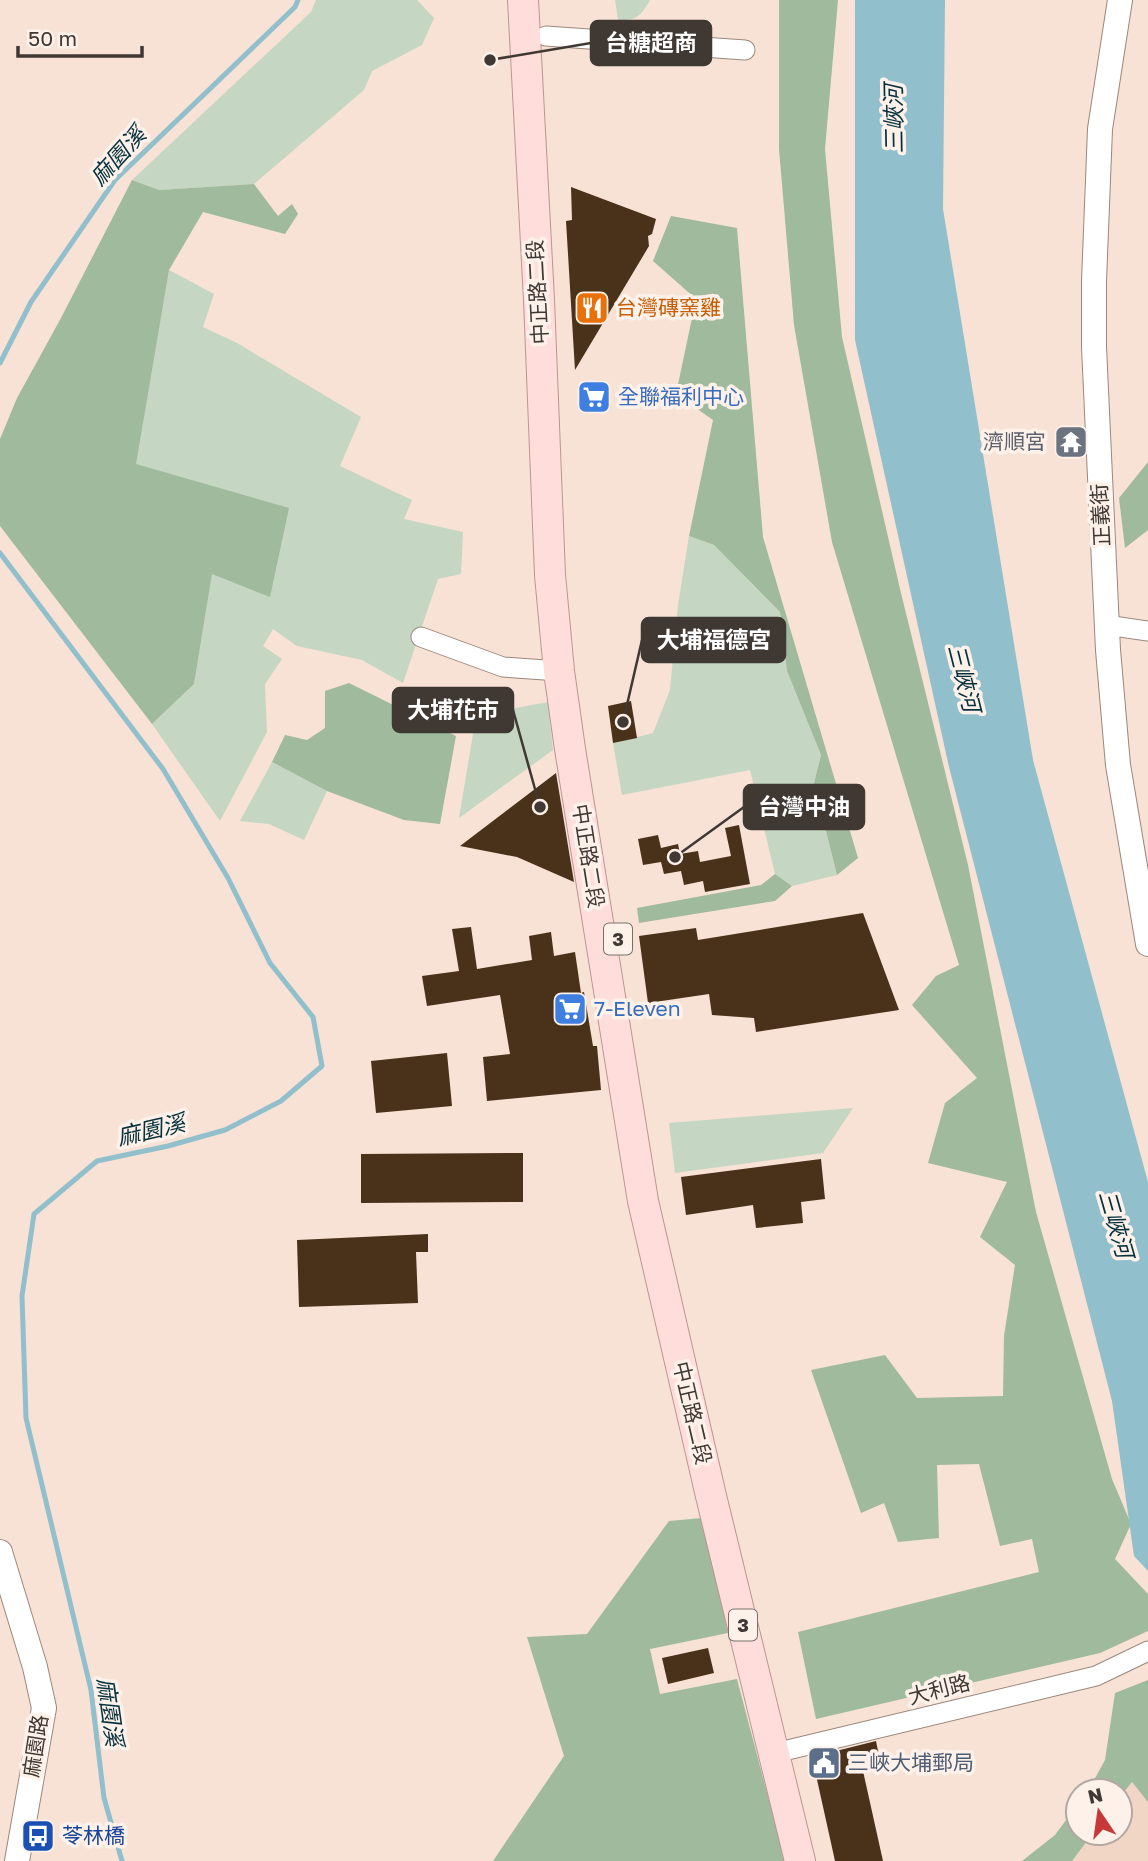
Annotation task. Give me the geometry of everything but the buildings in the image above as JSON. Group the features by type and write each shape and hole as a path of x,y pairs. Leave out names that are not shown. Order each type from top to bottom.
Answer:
{"main road":[{"name":"中正路二段","path":"523,0 550,575 559,671 643,1201 711,1496 783,1751 818,1861"},
{"name":"中正路二段","path":"544,0 575,666 637,1063 667,1224 783,1751 800,1861"}],"street":[{"name":"正義街","path":"1120,0 1100,129 1094,347 1107,625 1118,765 1148,944"},
{"path":"546,36 745,50"},
{"path":"1107,625 1148,631"},
{"path":"421,637 503,667 559,671"},
{"name":"麻園路","path":"0,1552 35,1667 44,1708 17,1861"},
{"name":"大利路","path":"783,1751 1096,1676 1148,1651"}],"shaded area":[{"path":"1134,1784 1148,1802 1148,1861 1072,1861 1082,1847 1134,1847"}],"green space":[{"path":"316,0 417,0 434,18 422,45 372,71 364,90 254,184 159,190 132,180 311,12"},
{"path":"615,0 650,0 644,10 634,18 618,20"},
{"path":"779,0 838,0 825,149 842,337 968,865 1036,1212 1112,1479 1131,1524 1115,1559 1148,1594 1148,1631 1100,1653 816,1719 798,1632 1039,1572 1032,1539 1000,1546 979,1464 937,1465 939,1538 898,1542 884,1503 861,1513 811,1370 885,1355 917,1398 1003,1396 1004,1336 1015,1265 980,1237 1007,1182 928,1163 945,1103 977,1078 912,1005 936,976 959,965 832,542 794,325 779,149"},
{"path":"132,180 159,190 254,184 278,216 292,204 298,214 285,234 203,212 169,270 136,464 289,508 270,597 212,574 194,684 152,724 0,526 0,439 17,398"},
{"path":"671,216 737,228 763,537 858,858 837,875 814,783 821,755 787,671 780,612 714,545 689,536 713,420 676,394 696,299 653,261"},
{"path":"169,270 214,294 203,327 237,343 361,417 340,466 412,500 404,519 463,532 461,574 438,579 403,683 362,660 297,646 273,629 263,646 282,659 265,684 267,732 220,821 152,724 194,684 212,573 270,596 135,464"},
{"path":"1148,462 1148,530 1125,548 1119,498"},
{"path":"689,536 714,545 780,612 787,671 821,755 814,783 837,875 792,886 775,874 750,770 622,795 613,743 653,733 670,690 678,605"},
{"path":"349,683 456,736 440,824 404,820 327,791 272,762 285,735 307,740 325,728 325,691"},
{"path":"548,702 553,750 459,818 475,722 504,725 510,709"},
{"path":"272,762 327,791 304,840 269,824 240,821"},
{"path":"775,874 792,886 775,901 639,923 637,908 761,885"},
{"path":"853,1108 823,1153 675,1173 669,1123"},
{"path":"702,1518 728,1633 650,1649 660,1694 737,1679 785,1861 493,1861 564,1756 527,1637 587,1634 669,1521"},
{"path":"1148,1680 1148,1802 1134,1784 1134,1777 1096,1777 1105,1760 1115,1693"},
{"path":"1064,1823 1064,1847 1082,1847 1072,1861 1022,1861 1055,1835"}],"water":[{"name":"三峽河","path":"855,0 945,0 943,209 1033,760 1148,1182 1148,1571 1134,1556 1112,1401 949,767 855,340"}],"waterway":[{"name":"麻園溪","path":"0,363 31,302 115,180 295,7 298,0"},
{"name":"麻園溪","path":"0,553 163,769 228,878 270,963 313,1017 322,1066 281,1101 225,1130 168,1146 97,1161 34,1214 22,1296 26,1418 91,1690 104,1798 122,1861"}],"place":[{"name":"台糖超商","path":"490,60"},
{"name":"台灣磚窯雞","path":"592,308"},
{"name":"全聯福利中心","path":"594,397"},
{"name":"濟順宮","path":"1071,442"},
{"name":"大埔福德宮","path":"623,722"},
{"name":"大埔花市","path":"540,807"},
{"name":"台灣中油","path":"675,857"},
{"name":"7-Eleven","path":"570,1009"},
{"name":"三峽大埔郵局","path":"824,1763"},
{"name":"苓林橋","path":"38,1836"}]}
